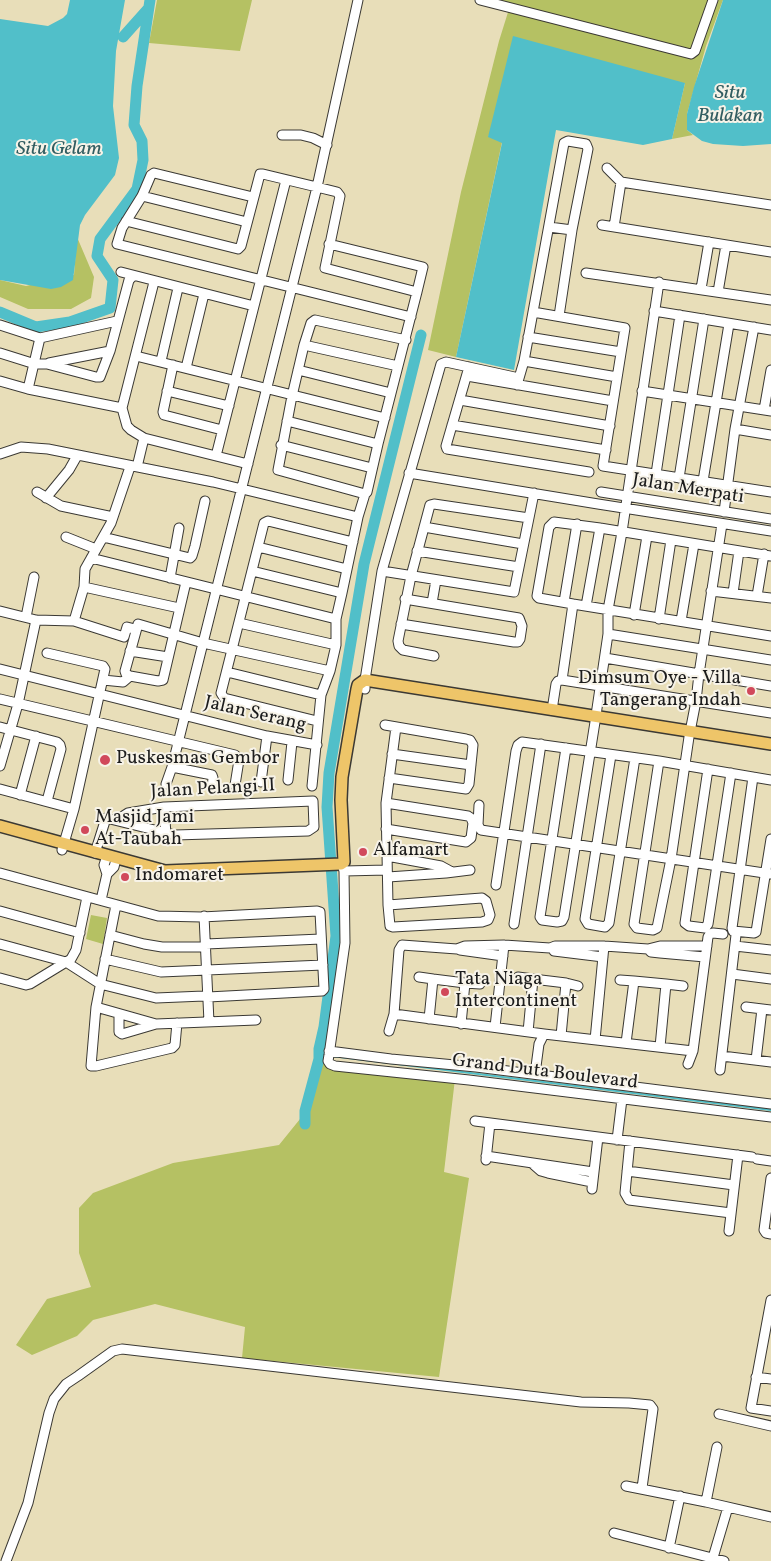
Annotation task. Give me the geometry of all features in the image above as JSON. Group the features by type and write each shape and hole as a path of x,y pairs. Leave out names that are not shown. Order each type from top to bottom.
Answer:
{"main road":[{"path":"365,685 552,710 595,719"},
{"path":"365,685 368,688 771,744"},
{"path":"0,833 170,872 343,868 347,866 348,784 365,685"},
{"path":"690,734 771,750"},
{"path":"0,826 63,847"}],"street":[{"path":"166,784 172,767 328,144 344,58 358,0"},
{"path":"480,0 690,54 695,51 713,0"},
{"path":"282,136 301,135 328,144"},
{"path":"518,382 524,361 550,227 564,143 567,141 586,144 588,148 572,230 559,316"},
{"path":"607,168 621,182 771,205"},
{"path":"253,197 156,172 151,175 142,196 126,221 117,243 118,245 411,317"},
{"path":"126,221 236,249 241,246 259,175 317,187 337,192 340,196 325,269 417,292"},
{"path":"216,456 286,180"},
{"path":"614,227 621,182"},
{"path":"142,196 247,222"},
{"path":"602,225 771,252"},
{"path":"550,227 572,230"},
{"path":"702,289 709,242"},
{"path":"312,786 317,745 317,721 321,695 336,645 336,619 358,517 406,340 423,267 329,244"},
{"path":"718,292 726,245"},
{"path":"121,272 154,282 254,306"},
{"path":"586,273 659,282 771,300"},
{"path":"46,364 99,377 102,374 110,351 128,280 133,276"},
{"path":"154,282 122,408 127,426 144,438 248,464"},
{"path":"566,748 540,917 544,921 557,922 563,919 605,658 608,610 622,532 624,508 659,282"},
{"path":"161,361 178,288"},
{"path":"186,368 204,294"},
{"path":"654,311 771,330"},
{"path":"533,312 625,328 603,466 771,492"},
{"path":"656,474 680,316"},
{"path":"365,494 279,471 277,465 304,345 311,323 315,320 406,340"},
{"path":"679,478 704,320"},
{"path":"0,325 40,338 117,321"},
{"path":"703,481 729,324"},
{"path":"724,512 735,430 754,327"},
{"path":"528,337 621,352"},
{"path":"28,390 40,338"},
{"path":"304,345 398,366"},
{"path":"0,353 35,364 46,364 110,351"},
{"path":"136,356 385,418"},
{"path":"524,361 617,377"},
{"path":"365,685 382,571 441,364 446,362 468,372 613,401"},
{"path":"173,365 163,413 165,416 222,430"},
{"path":"298,370 391,393"},
{"path":"642,391 767,410 771,370"},
{"path":"468,372 446,446 447,449 590,472"},
{"path":"0,381 28,390 122,408"},
{"path":"167,391 229,406"},
{"path":"460,400 610,426"},
{"path":"287,421 378,444"},
{"path":"452,425 606,450"},
{"path":"735,430 771,435"},
{"path":"74,621 84,587 84,572 114,517 144,438"},
{"path":"282,445 372,468"},
{"path":"0,454 15,448 48,449 242,489 358,517"},
{"path":"46,498 69,470 77,456"},
{"path":"409,473 771,531"},
{"path":"37,492 61,506 114,517"},
{"name":"Jalan Merpati","path":"601,492 771,519"},
{"path":"382,571 513,592 515,590 534,493"},
{"path":"103,537 186,557 192,556 205,501"},
{"path":"434,656 400,649 398,641 410,576 428,508 431,504 528,518"},
{"path":"317,721 224,698 221,693 264,524 267,521 353,542"},
{"path":"757,596 767,555 577,524 552,523 549,527 537,596 539,598 634,615 771,636"},
{"path":"562,680 577,524"},
{"path":"660,761 634,924 637,928 653,930 656,928 671,859 722,524"},
{"path":"424,526 523,544"},
{"path":"170,578 179,528"},
{"path":"586,606 600,528"},
{"path":"634,615 647,536"},
{"path":"66,537 96,549"},
{"path":"659,618 671,540"},
{"path":"681,621 694,544"},
{"path":"258,547 347,569"},
{"path":"417,551 519,567"},
{"path":"733,594 739,551"},
{"path":"91,558 336,619"},
{"path":"252,571 342,593"},
{"path":"26,617 34,577"},
{"path":"432,603 436,580"},
{"path":"186,582 179,608 173,634 163,680 160,682 126,674 125,671 135,629 138,624 173,634 203,643 330,670"},
{"path":"84,587 179,608"},
{"path":"711,591 771,598"},
{"path":"401,624 514,642 519,641 522,626 519,618 405,599"},
{"path":"0,611 36,620 74,621 124,637 127,627 135,629"},
{"path":"0,766 25,676 36,620"},
{"path":"239,623 336,645"},
{"path":"608,634 771,660"},
{"path":"130,650 168,657"},
{"path":"47,653 104,666 94,722 63,847"},
{"path":"605,658 771,686"},
{"name":"Jalan Serang","path":"0,669 292,742 317,745"},
{"path":"227,672 321,695"},
{"path":"103,680 123,682 130,676"},
{"path":"552,710 556,684 562,680 771,713"},
{"path":"0,699 238,756 236,785"},
{"path":"385,725 470,740 474,748 468,788 389,778"},
{"path":"0,727 57,742 61,746 46,801"},
{"path":"388,906 482,898 487,902 490,915 488,920 482,922 393,927 389,924 388,906 388,874 386,829 386,803 396,727"},
{"path":"20,795 36,736"},
{"path":"261,782 267,736"},
{"path":"288,780 292,742"},
{"path":"496,885 518,745 525,742 660,761 771,780"},
{"path":"514,924 541,744"},
{"path":"392,754 471,765"},
{"path":"612,755 585,920 588,924 605,927 609,924 635,758"},
{"path":"172,767 212,776 212,789"},
{"path":"708,770 685,923 689,926 704,928 708,924 731,773"},
{"path":"753,777 732,928 735,932 756,932 768,873 771,840"},
{"path":"0,789 74,808"},
{"name":"Jalan Pelangi II","path":"116,820 128,813 164,807 313,801 314,827 310,831 189,836 166,834"},
{"path":"386,803 470,817 473,820 470,839 466,842 386,829"},
{"path":"479,805 479,829 768,873"},
{"path":"101,900 107,874 113,869 108,858 106,818 166,834 164,807"},
{"path":"387,856 441,866 452,872"},
{"path":"329,1055 345,943 343,868 388,874 470,870"},
{"path":"0,873 158,916 317,911 321,914 324,989 321,992 156,998 99,983 66,962 0,944"},
{"path":"0,978 29,984 66,962 76,950 87,897"},
{"path":"116,905 99,983 90,1064 93,1066 172,1048 175,1045 177,1023"},
{"path":"0,911 80,933"},
{"path":"203,916 207,1022"},
{"path":"110,934 162,947 321,939"},
{"path":"688,1064 693,1051 705,957 710,934 724,934"},
{"path":"720,1070 736,935"},
{"path":"389,1031 394,1014 400,947 408,945 457,949 503,956"},
{"path":"457,949 465,946 504,945 550,948 555,946 648,948 660,946 707,946"},
{"path":"495,1028 504,945"},
{"path":"594,1040 604,946"},
{"path":"735,946 771,950"},
{"path":"550,948 555,951 603,957"},
{"path":"648,948 651,952 705,957"},
{"path":"105,959 152,971 205,971 323,965"},
{"path":"732,974 771,978"},
{"path":"419,977 480,984"},
{"path":"518,978 578,986"},
{"path":"429,1019 433,979"},
{"path":"528,1032 533,979"},
{"path":"620,980 683,986"},
{"path":"626,1043 634,981"},
{"path":"461,1024 465,983"},
{"path":"561,1036 566,983"},
{"path":"660,1047 666,984"},
{"path":"96,1007 156,1024"},
{"path":"746,1007 766,1009 756,1060"},
{"path":"120,1014 121,1034 156,1024 256,1020"},
{"path":"394,1014 461,1024 693,1051"},
{"path":"535,1074 539,1044 544,1034"},
{"name":"Grand Duta Boulevard","path":"771,1104 699,1102 619,1099 472,1074 391,1060 329,1055 330,1064 336,1066 472,1074 535,1074 699,1102 771,1117"},
{"path":"722,1056 771,1062"},
{"path":"771,1097 771,1104"},
{"path":"614,1139 619,1099"},
{"path":"475,1121 738,1155 771,1161"},
{"path":"490,1123 486,1158 593,1172"},
{"path":"533,1164 541,1171 592,1185 598,1137"},
{"path":"630,1141 625,1193 629,1200 731,1212"},
{"path":"729,1231 738,1155"},
{"path":"627,1172 734,1185"},
{"path":"771,1178 770,1198 764,1230 766,1233 771,1234"},
{"path":"747,1422 756,1377 767,1341 771,1305"},
{"path":"6,1561 28,1504 54,1399 66,1384 113,1351 122,1349 581,1402 650,1405 653,1409 642,1488"},
{"path":"756,1377 771,1379"},
{"path":"751,1408 771,1411"},
{"path":"719,1414 771,1426"},
{"path":"706,1502 717,1447"},
{"path":"626,1486 680,1496 771,1517"},
{"path":"669,1548 680,1496"},
{"path":"713,1560 728,1507"},
{"path":"614,1533 713,1560 724,1561"}],"green space":[{"path":"157,0 252,0 240,51 149,43"},
{"path":"475,0 723,0 706,46 687,114 687,130 693,135 672,139 685,83 488,136 502,142 456,357 428,350 461,192 499,41 509,9"},
{"path":"77,237 94,277 91,298 71,309 28,309 0,297 0,280 26,286 74,275"},
{"path":"91,915 107,918 103,944 86,939"},
{"path":"315,1063 455,1079 444,1172 469,1178 439,1377 242,1358 245,1327 155,1304 93,1320 77,1336 32,1355 16,1345 47,1299 91,1287 79,1253 79,1208 93,1193 173,1163 279,1145 300,1119"}],"water":[{"name":"Situ Gelam","path":"70,0 125,0 116,51 113,106 119,158 115,175 85,215 80,225 73,280 61,287 51,289 0,280 0,19 48,26 67,14"},
{"name":"Situ Bulakan","path":"723,0 771,0 771,144 743,146 713,144 702,141 687,130 687,114 694,87"},
{"path":"513,36 685,83 672,139 643,145 556,130 514,370 456,357 502,143 488,137"}],"waterway":[{"path":"0,312 36,327 70,322 110,308 113,280 97,256 100,239 137,189 143,160 142,141 134,125 137,86 150,0"},
{"path":"123,37 148,9"},
{"path":"305,1124 305,1111 319,1059 336,936 327,807 329,773 364,564 421,335"},
{"path":"319,1055 327,1056"},
{"path":"332,1056 771,1110"}],"place":[{"name":"Dimsum Oye - Villa Tangerang Indah","path":"751,691"},
{"name":"Puskesmas Gembor","path":"105,760"},
{"name":"Masjid Jami At-Taubah","path":"85,830"},
{"name":"Alfamart","path":"363,852"},
{"name":"Indomaret","path":"125,877"},
{"name":"Tata Niaga Intercontinent","path":"445,992"}]}
